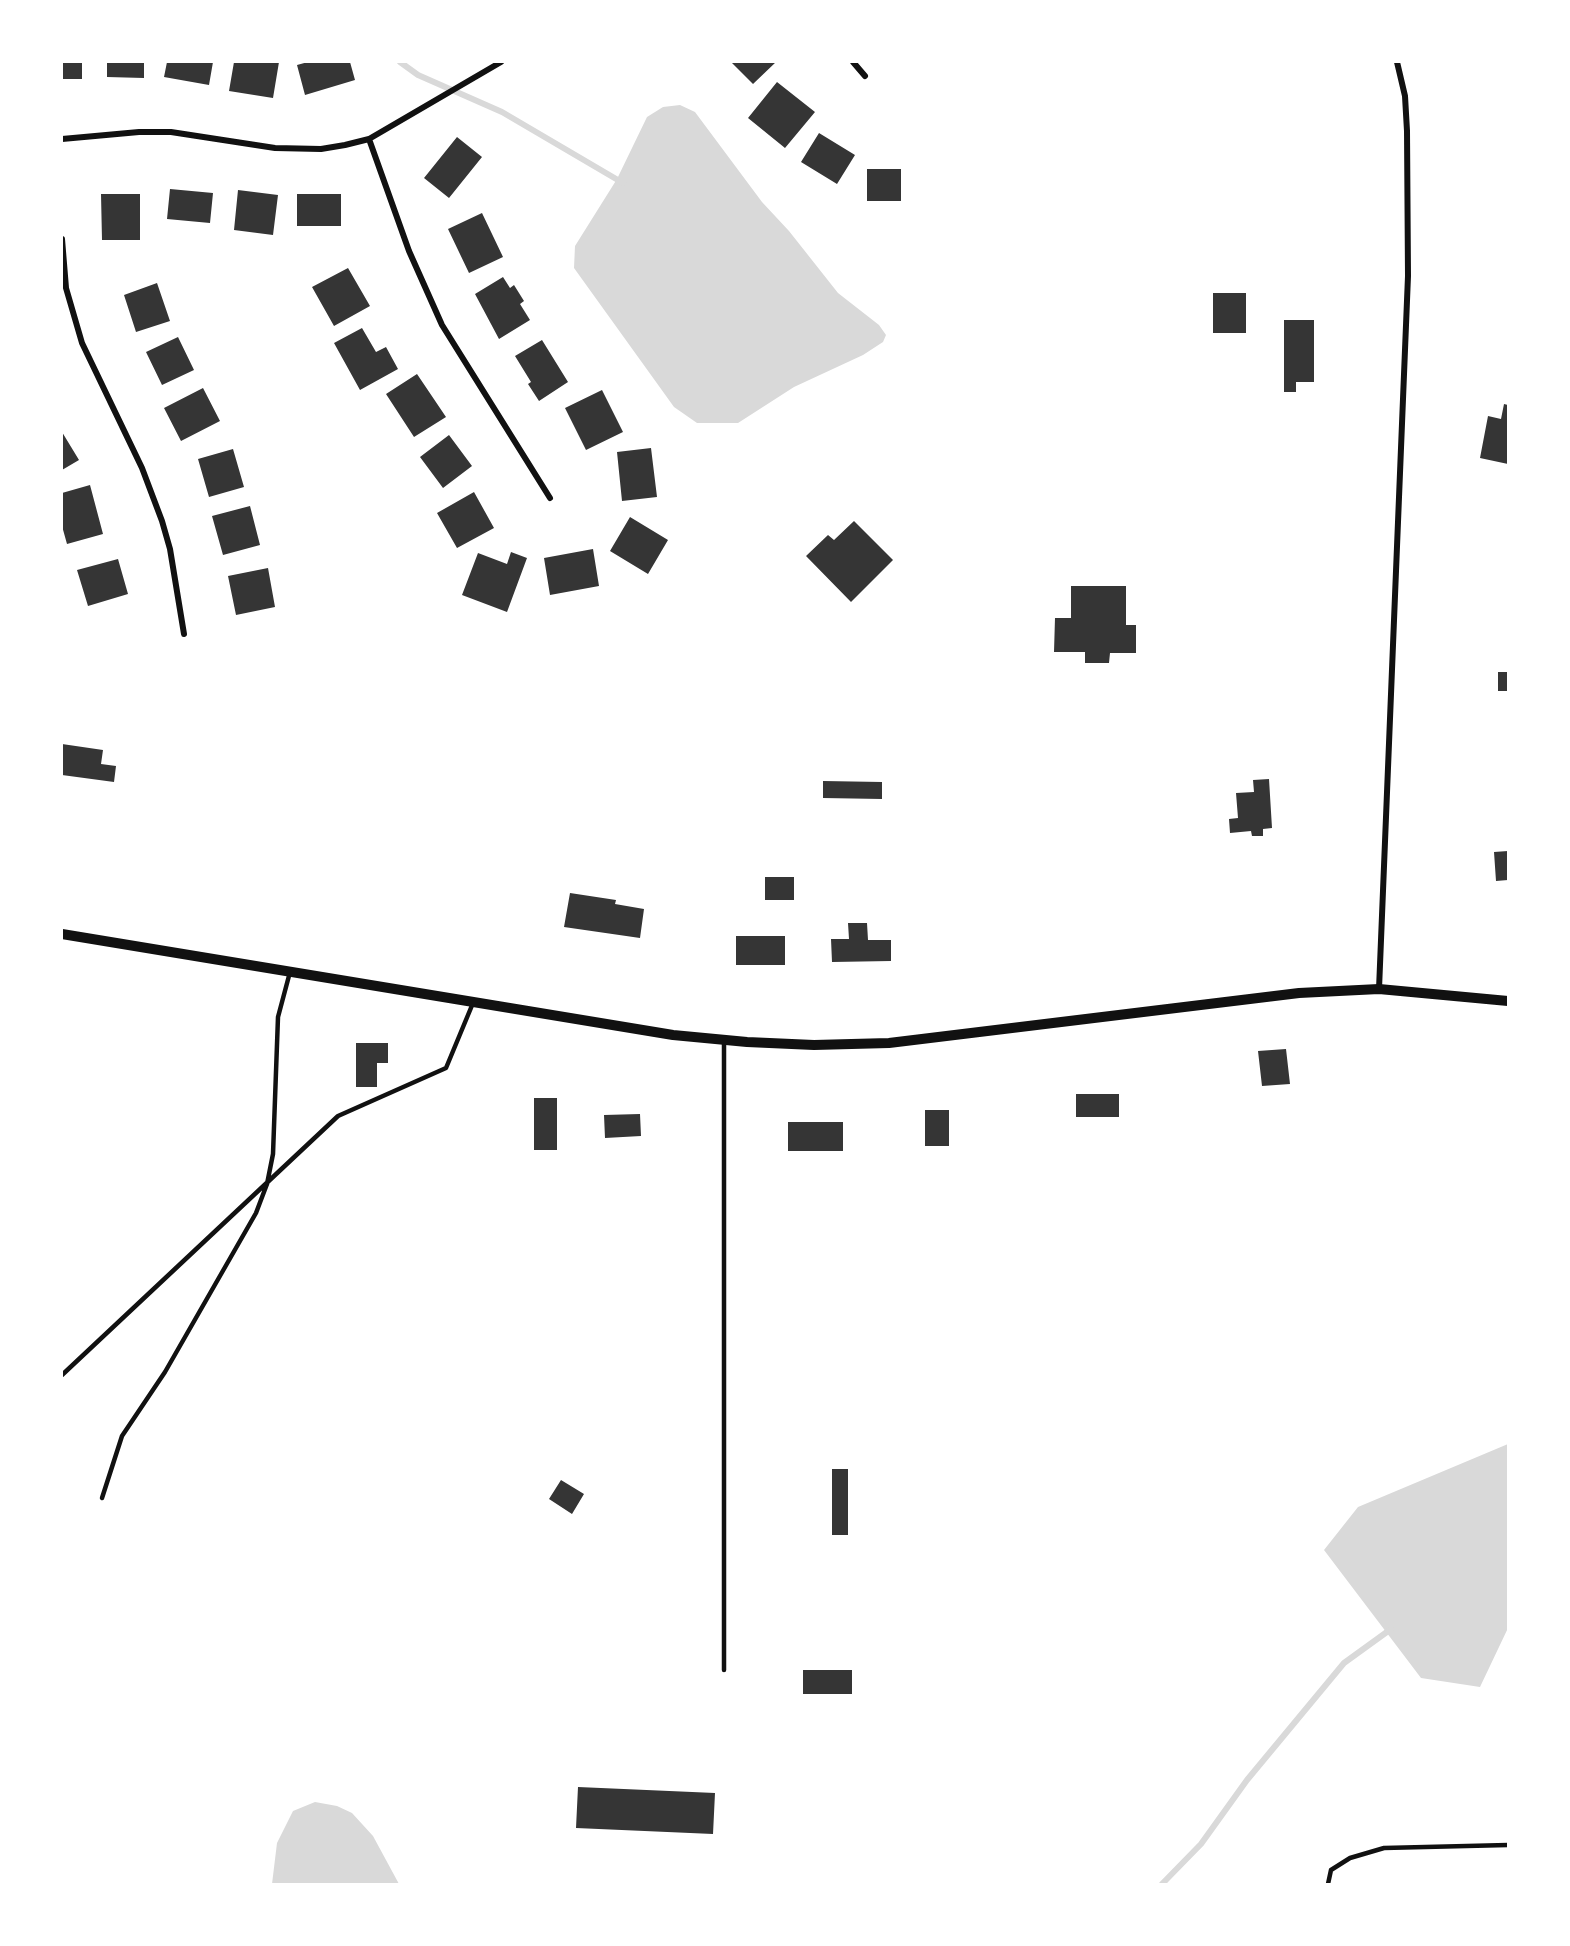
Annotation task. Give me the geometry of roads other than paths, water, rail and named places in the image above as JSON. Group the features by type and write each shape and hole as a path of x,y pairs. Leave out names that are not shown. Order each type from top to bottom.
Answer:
{"street":[{"path":"62,139 138,132 171,132 299,149 321,149 369,140 501,62"},
{"path":"853,62 865,76"},
{"path":"1379,989 1408,276 1409,183 1405,96 1397,62"},
{"path":"369,140 409,251 442,325 550,498"},
{"path":"62,239 66,288 82,344 142,468 162,521 170,549 184,634"},
{"path":"62,934 473,1004 673,1035 814,1045 889,1043 1299,993 1379,989 1509,1001"}],"lane":[{"path":"102,1498 122,1436 165,1372 256,1213 267,1184 273,1154 278,1017 290,972"},
{"path":"62,1375 338,1116 446,1068 473,1004"},
{"path":"724,1040 724,1670"},
{"path":"1328,1884 1331,1870 1350,1858 1384,1848 1509,1845"}],"waterway":[{"path":"400,62 418,75 502,112 623,183"},
{"path":"1162,1884 1201,1844 1247,1780 1344,1663 1391,1629"}]}
